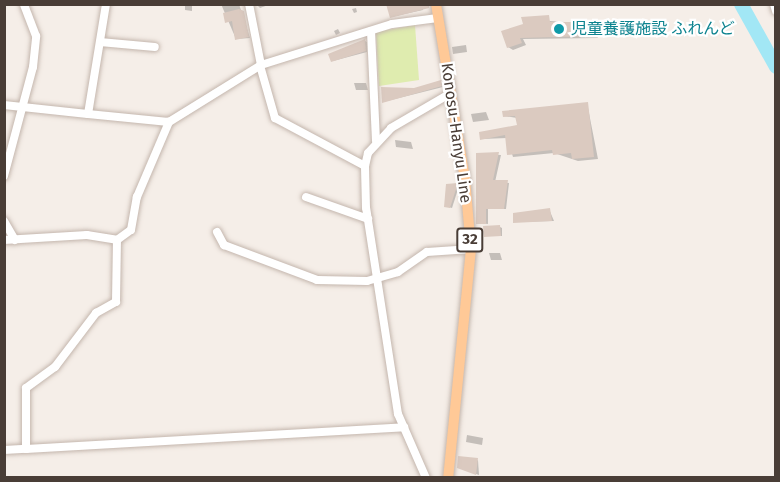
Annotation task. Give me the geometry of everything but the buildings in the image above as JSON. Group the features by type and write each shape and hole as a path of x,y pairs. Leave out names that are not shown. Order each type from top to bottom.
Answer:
{"main road":[{"name":"Konosu-Hanyu Line","path":"436,4 451,93 471,249 448,477"}],"street":[{"path":"4,176 36,36 24,4"},
{"path":"88,114 106,4"},
{"path":"249,4 261,67 275,118 365,166"},
{"path":"774,4 776,11"},
{"path":"4,240 87,234 117,240 131,230 137,198 169,122 261,67 323,50 371,31 438,18"},
{"path":"371,31 376,141 365,166 368,219 404,427 426,477"},
{"path":"100,42 155,47"},
{"path":"376,141 451,93"},
{"path":"4,105 169,122"},
{"path":"306,197 368,219"},
{"path":"4,221 15,240"},
{"path":"217,232 224,245 317,280 379,278 427,252 471,249"},
{"path":"27,448 26,388 55,367 96,313 116,302 117,240"},
{"path":"4,450 404,427"}],"green space":[{"path":"415,25 419,80 379,86 376,32"}],"waterway":[{"path":"741,4 776,67"}],"place":[{"name":"児童養護施設 ふれんど","path":"559,29"}]}
